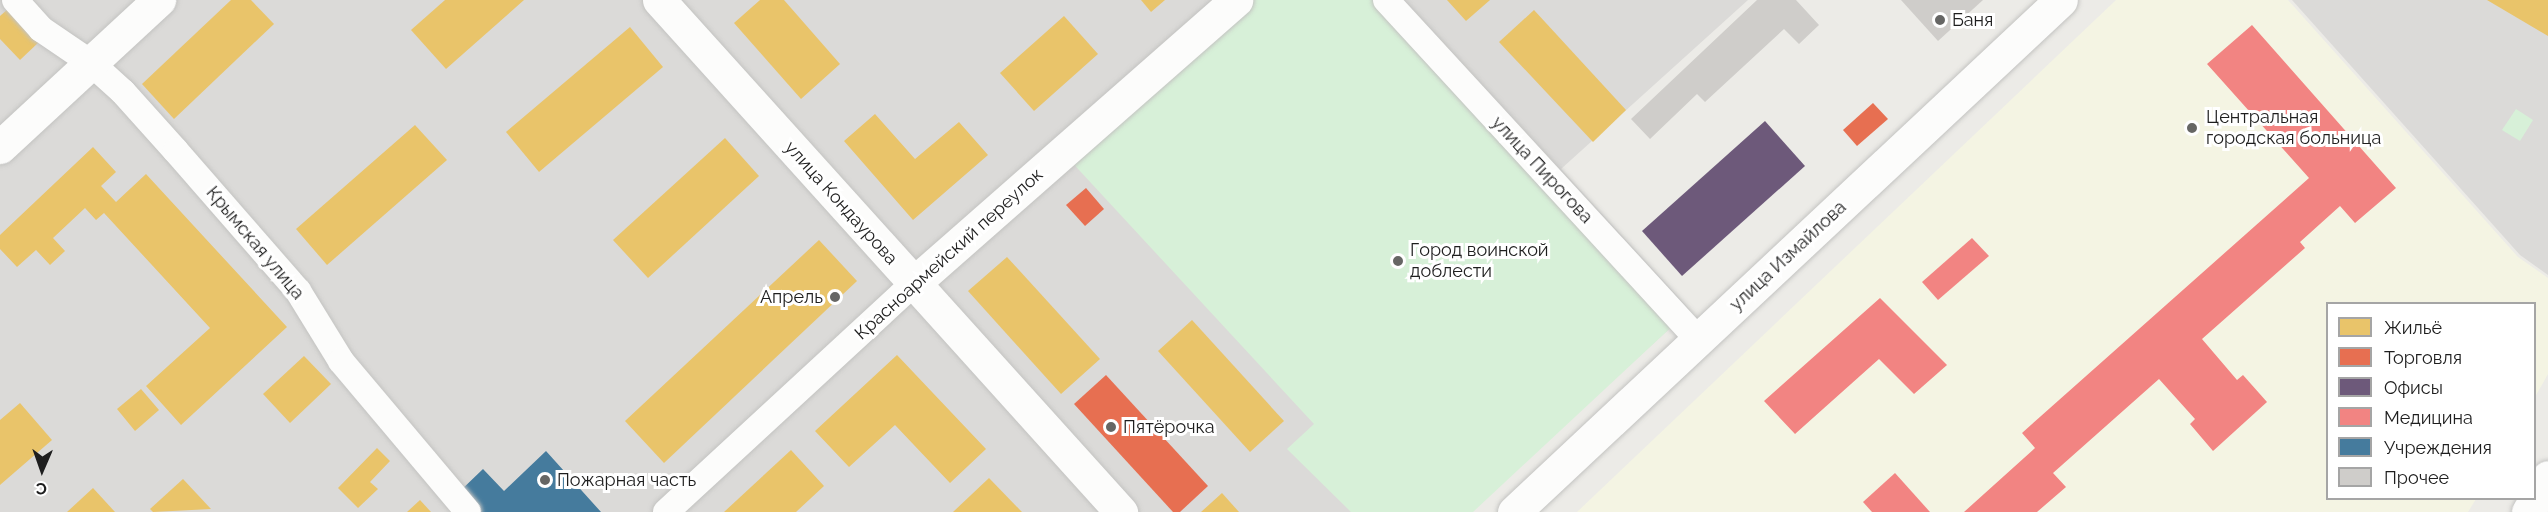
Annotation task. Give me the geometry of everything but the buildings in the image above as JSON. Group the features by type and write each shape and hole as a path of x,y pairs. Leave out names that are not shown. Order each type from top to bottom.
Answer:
{"street":[{"name":"Крымская улица","path":"15,0 41,29 91,63 123,92 298,291 340,361 468,512"},
{"path":"0,147 159,0"},
{"name":"улица Кондаурова","path":"659,0 1121,512"},
{"name":"Красноармейский переулок","path":"666,512 914,284 1236,0"},
{"name":"улица Пирогова","path":"1386,0 1699,340"},
{"name":"улица Измайлова","path":"1514,512 2061,0"},
{"path":"2536,498 2548,477"}],"shaded area":[{"path":"0,0 1748,0 1561,169 1690,310 1469,512 0,512"},
{"name":"Центральная городская больница","path":"2116,0 2288,0 2518,257 2548,278 2548,374 2536,395 2536,302 2326,302 2326,500 2475,500 2468,512 1577,512"},
{"path":"2292,0 2548,0 2548,275 2520,255"}],"green space":[{"path":"1240,0 1384,0 1679,320 1473,512 1351,512 1287,449 1314,424 1067,157"},
{"path":"2516,109 2533,120 2520,141 2502,130"}],"place":[{"name":"Баня","path":"1940,20"},
{"name":"Центральная городская больница","path":"2192,128"},
{"name":"Город воинской доблести","path":"1398,261"},
{"name":"Апрель","path":"835,297"},
{"name":"Пятёрочка","path":"1111,427"},
{"name":"Пожарная часть","path":"545,480"}]}
